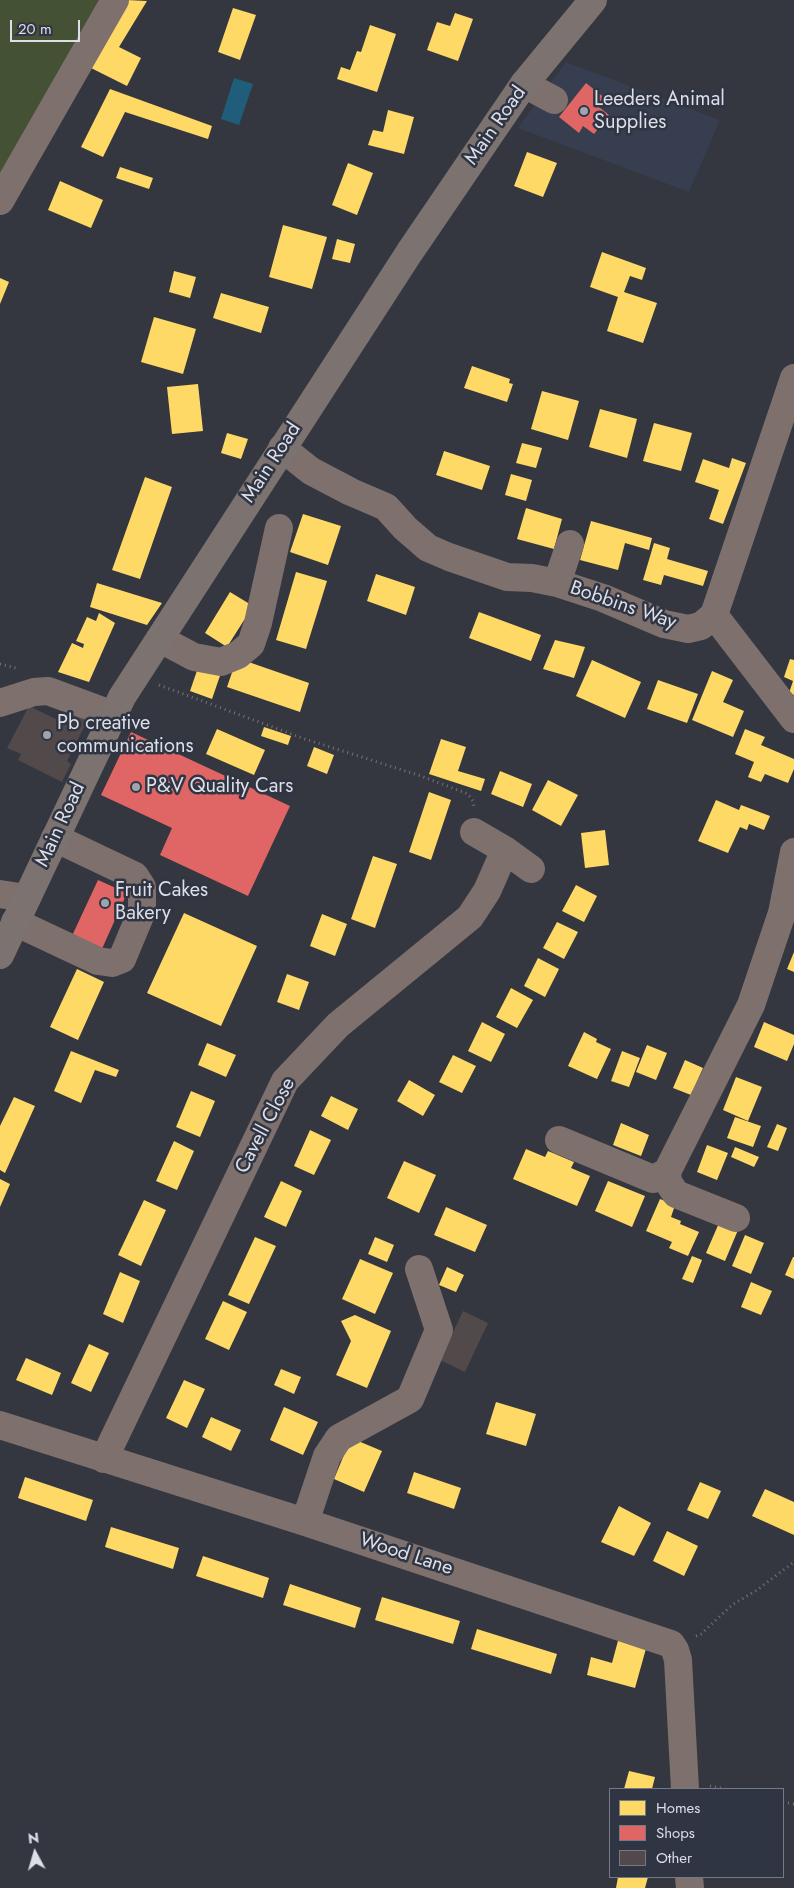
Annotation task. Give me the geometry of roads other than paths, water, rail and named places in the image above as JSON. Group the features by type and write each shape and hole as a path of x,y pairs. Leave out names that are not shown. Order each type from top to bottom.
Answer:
{"main road":[{"name":"Main Road","path":"0,955 113,715 135,676 409,253 524,84 593,0"}],"street":[{"path":"0,201 115,0"},
{"path":"524,84 554,100"},
{"path":"794,378 714,615 794,719"},
{"name":"Bobbins Way","path":"282,448 311,471 351,492 386,507 405,528 428,548 507,577 532,578 558,583 603,598 664,624 688,628 701,626 714,615"},
{"path":"160,639 194,657 221,662 238,655 251,644 258,623 279,528"},
{"name":"Bobbins Way","path":"558,583 570,544"},
{"path":"0,703 34,692 48,692 113,715"},
{"path":"474,832 505,850 531,870"},
{"path":"0,894 98,961 112,963 122,959 142,911 142,887 134,876 55,838"},
{"name":"Cavell Close","path":"104,1458 285,1081 338,1026 470,917 487,891 505,850"},
{"path":"736,1218 676,1194 668,1182 667,1172 751,1005 782,913 794,852"},
{"path":"559,1140 653,1179 667,1172"},
{"path":"305,1522 327,1456 339,1438 410,1399 439,1330 419,1269"},
{"name":"Wood Lane","path":"0,1424 305,1522 671,1644 678,1660 685,1788"}],"water":[{"path":"234,78 253,84 239,125 221,119"}],"place":[{"name":"Leeders Animal Supplies","path":"584,111"},
{"name":"Pb creative communications","path":"47,735"},
{"name":"P&V Quality Cars","path":"136,787"},
{"name":"Fruit Cakes Bakery","path":"105,903"}]}
